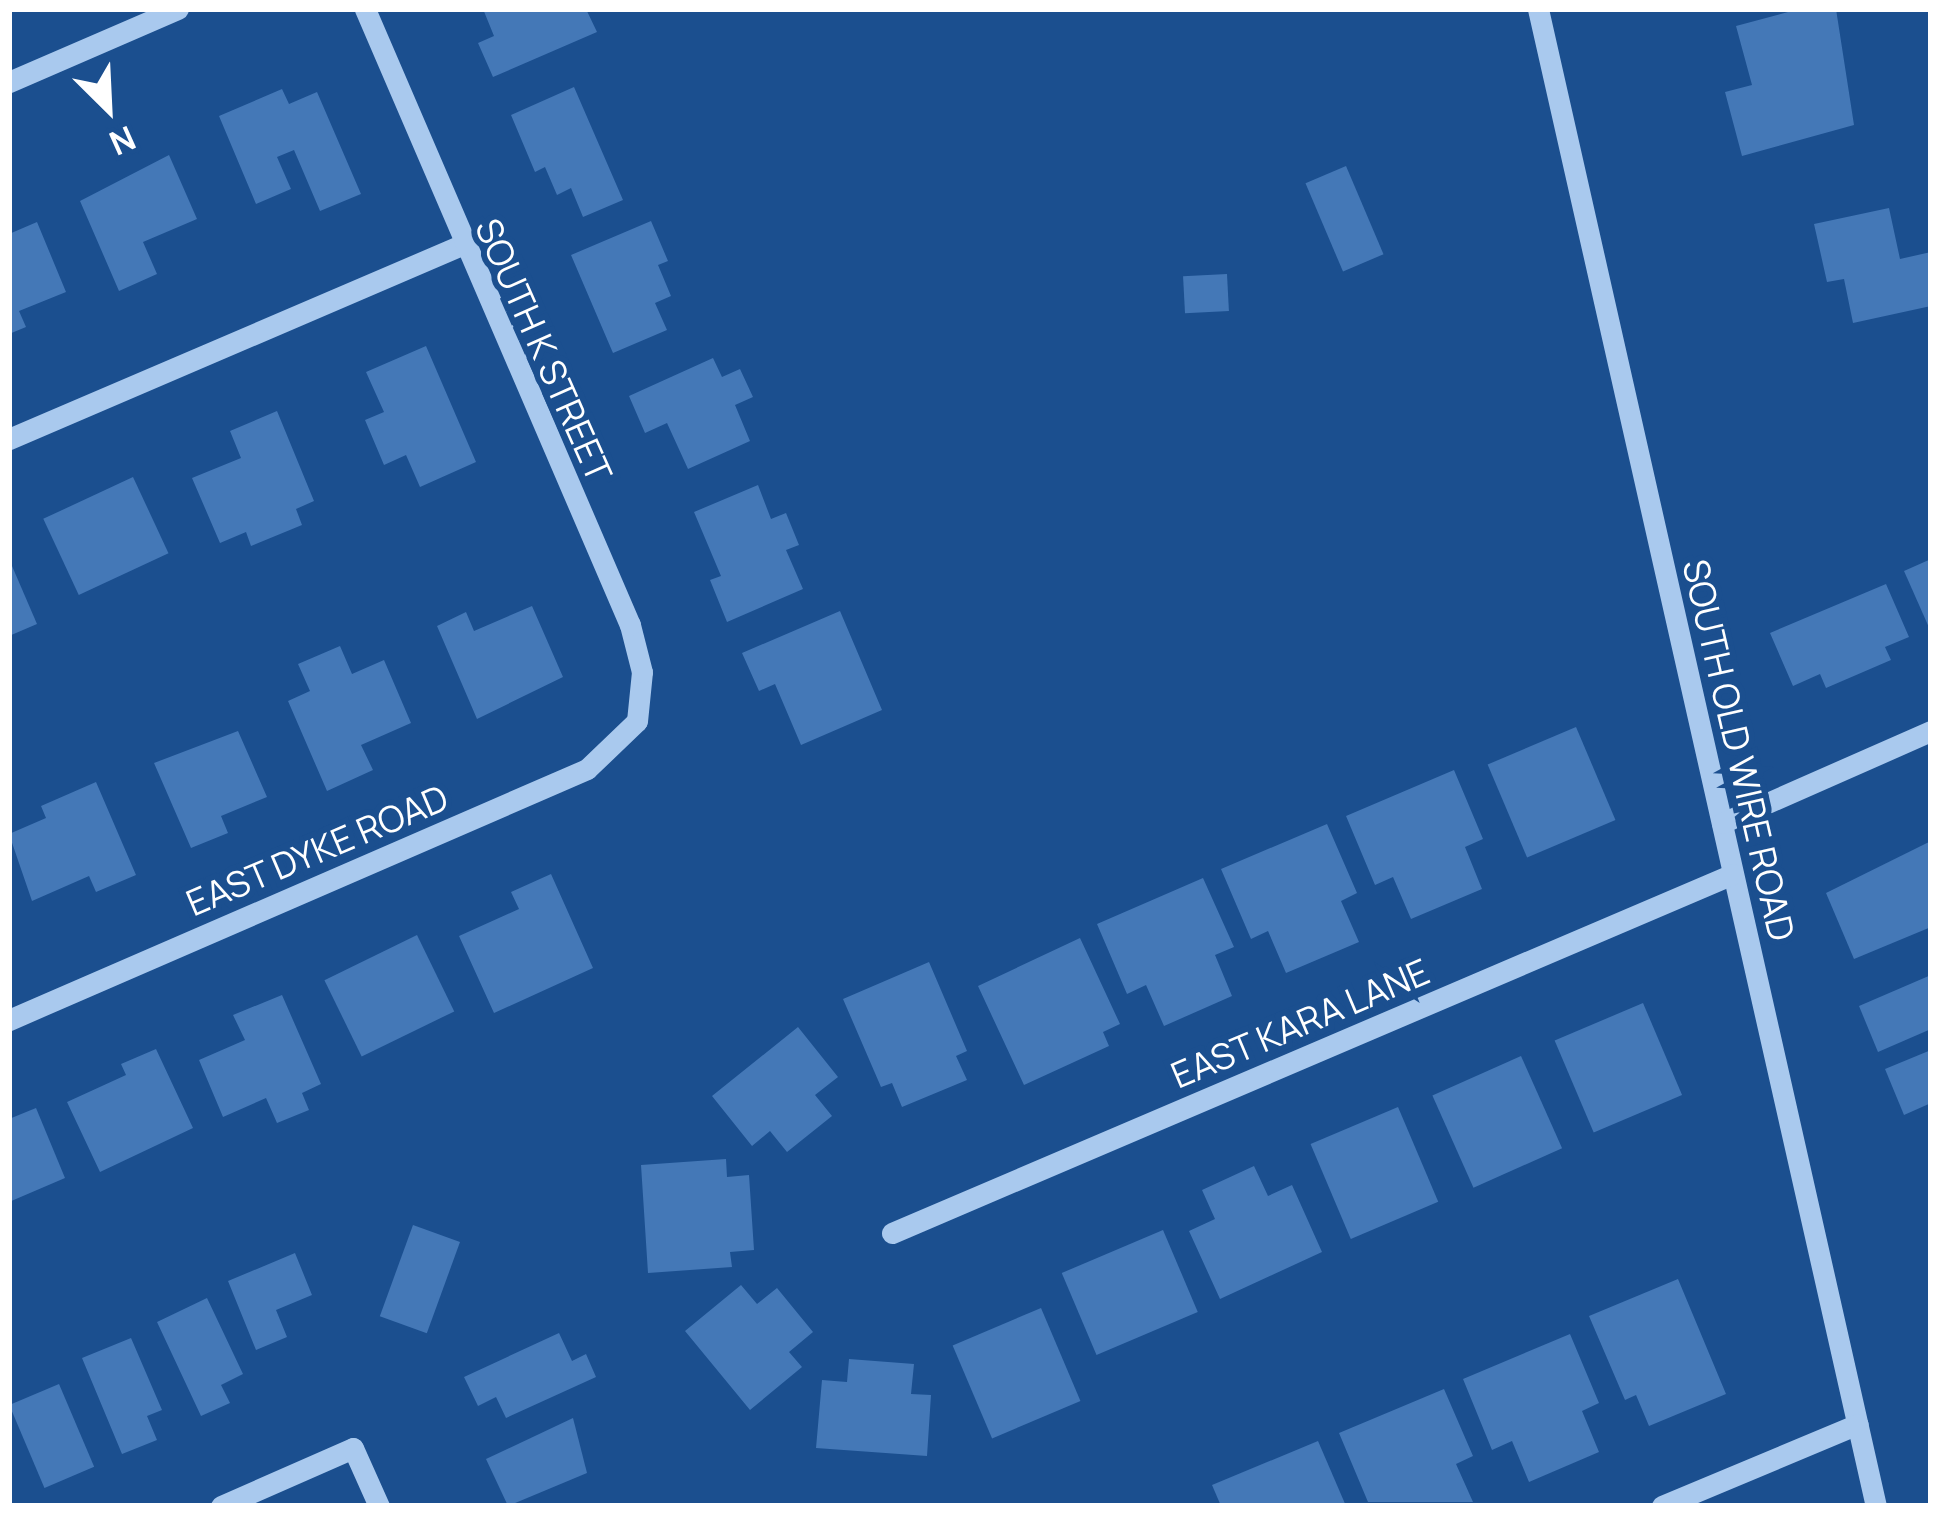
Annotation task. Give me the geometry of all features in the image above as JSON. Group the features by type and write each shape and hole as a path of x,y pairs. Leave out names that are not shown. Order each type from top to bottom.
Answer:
{"street":[{"path":"9,82 178,9"},
{"name":"SOUTH K STREET","path":"365,9 461,245 630,626 642,672 637,721"},
{"name":"SOUTH OLD WIRE ROAD","path":"1538,9 1876,1506"},
{"path":"9,439 461,245"},
{"name":"EAST DYKE ROAD","path":"9,1020 587,770 637,721"},
{"path":"1722,823 1931,731"},
{"name":"EAST KARA LANE","path":"892,1233 1733,874"},
{"path":"1663,1506 1858,1424"},
{"path":"220,1506 353,1448 380,1506"}],"building":[{"path":"483,9 586,9 597,32 493,77 478,43 494,36"},
{"path":"1799,9 1836,9 1854,125 1742,156 1725,92 1752,85 1736,26"},
{"path":"574,87 623,200 583,217 571,188 557,195 545,167 535,172 511,115"},
{"path":"282,89 289,104 317,92 361,194 320,211 294,150 277,157 291,189 256,204 219,116"},
{"path":"169,155 197,219 143,242 157,274 119,291 80,201"},
{"path":"1346,166 1384,254 1343,272 1305,183"},
{"path":"1889,208 1900,259 1931,252 1931,306 1853,323 1844,279 1827,282 1814,224"},
{"path":"651,221 668,261 658,265 671,296 655,303 667,330 613,353 571,255"},
{"path":"37,222 66,292 19,311 26,327 9,334 9,234"},
{"path":"1227,274 1229,311 1185,313 1183,276"},
{"path":"426,346 476,462 420,487 406,455 384,465 365,420 384,412 366,372"},
{"path":"713,358 722,377 740,369 753,397 735,405 750,441 688,469 667,423 645,433 629,396"},
{"path":"277,411 314,501 296,509 302,525 251,546 246,532 220,543 192,478 241,458 230,431"},
{"path":"133,477 168,553 79,595 43,519"},
{"path":"758,485 771,519 786,513 799,545 786,550 803,589 727,622 710,580 721,576 694,512"},
{"path":"9,559 37,624 9,636"},
{"path":"1931,559 1931,632 1904,571"},
{"path":"1886,584 1909,637 1885,647 1891,660 1826,688 1820,674 1793,686 1770,633"},
{"path":"532,606 563,677 477,719 437,626 466,612 474,631"},
{"path":"840,611 882,710 801,745 775,684 759,691 742,653"},
{"path":"340,646 352,674 384,660 411,723 361,745 373,770 327,791 288,701 310,691 298,664"},
{"path":"1576,727 1615,820 1527,857 1488,765"},
{"path":"238,731 267,797 221,816 228,833 191,848 154,763"},
{"path":"1454,770 1483,839 1465,847 1482,889 1411,919 1393,877 1375,885 1346,816"},
{"path":"96,782 136,875 96,892 89,876 32,901 9,834 46,818 41,806"},
{"path":"1327,824 1357,893 1341,901 1359,942 1286,973 1268,931 1251,939 1221,869"},
{"path":"1931,841 1931,927 1854,959 1826,893"},
{"path":"551,874 593,968 494,1013 459,936 519,909 511,892"},
{"path":"1203,878 1234,947 1215,955 1232,996 1164,1026 1146,985 1127,994 1097,924"},
{"path":"417,935 454,1011 362,1057 324,980"},
{"path":"1080,938 1120,1024 1103,1032 1109,1046 1024,1085 978,986"},
{"path":"929,962 967,1051 956,1056 967,1080 902,1107 892,1083 881,1087 843,999"},
{"path":"1931,975 1931,1029 1878,1052 1859,1006"},
{"path":"282,995 321,1084 302,1093 309,1110 277,1123 266,1098 223,1117 199,1060 245,1040 233,1015"},
{"path":"1643,1003 1682,1095 1594,1133 1555,1041"},
{"path":"798,1027 838,1077 815,1095 832,1116 787,1152 770,1131 752,1146 712,1096"},
{"path":"156,1049 193,1128 100,1172 67,1102 126,1075 121,1064"},
{"path":"1931,1050 1931,1103 1904,1115 1885,1069"},
{"path":"1521,1056 1562,1148 1473,1188 1432,1095"},
{"path":"1398,1107 1438,1202 1351,1239 1311,1144"},
{"path":"36,1108 65,1178 9,1202 9,1119"},
{"path":"726,1159 727,1177 749,1175 754,1250 730,1252 732,1267 648,1273 641,1165"},
{"path":"1254,1166 1268,1196 1292,1185 1322,1252 1220,1299 1189,1231 1215,1219 1202,1190"},
{"path":"413,1225 460,1242 427,1333 380,1316"},
{"path":"1163,1230 1198,1312 1097,1355 1062,1273"},
{"path":"295,1253 312,1295 276,1310 287,1337 256,1350 228,1281"},
{"path":"1678,1279 1726,1394 1649,1426 1636,1395 1625,1400 1589,1316"},
{"path":"741,1285 757,1304 777,1288 813,1332 789,1352 802,1367 750,1410 685,1331"},
{"path":"207,1298 243,1374 221,1385 230,1403 201,1416 157,1322"},
{"path":"1041,1308 1080,1401 992,1438 953,1346"},
{"path":"559,1333 572,1361 586,1354 596,1377 506,1418 496,1397 478,1406 464,1377"},
{"path":"1570,1334 1599,1403 1582,1411 1599,1452 1529,1482 1512,1441 1492,1450 1463,1379"},
{"path":"131,1338 162,1410 147,1416 157,1440 122,1454 82,1358"},
{"path":"849,1359 914,1364 911,1394 931,1395 927,1456 816,1448 822,1380 847,1382"},
{"path":"59,1384 94,1467 44,1488 9,1405"},
{"path":"1444,1389 1473,1456 1456,1464 1473,1502 1368,1502 1339,1433"},
{"path":"573,1418 587,1473 508,1506 486,1459"},
{"path":"1318,1441 1346,1506 1221,1506 1212,1485"}]}
